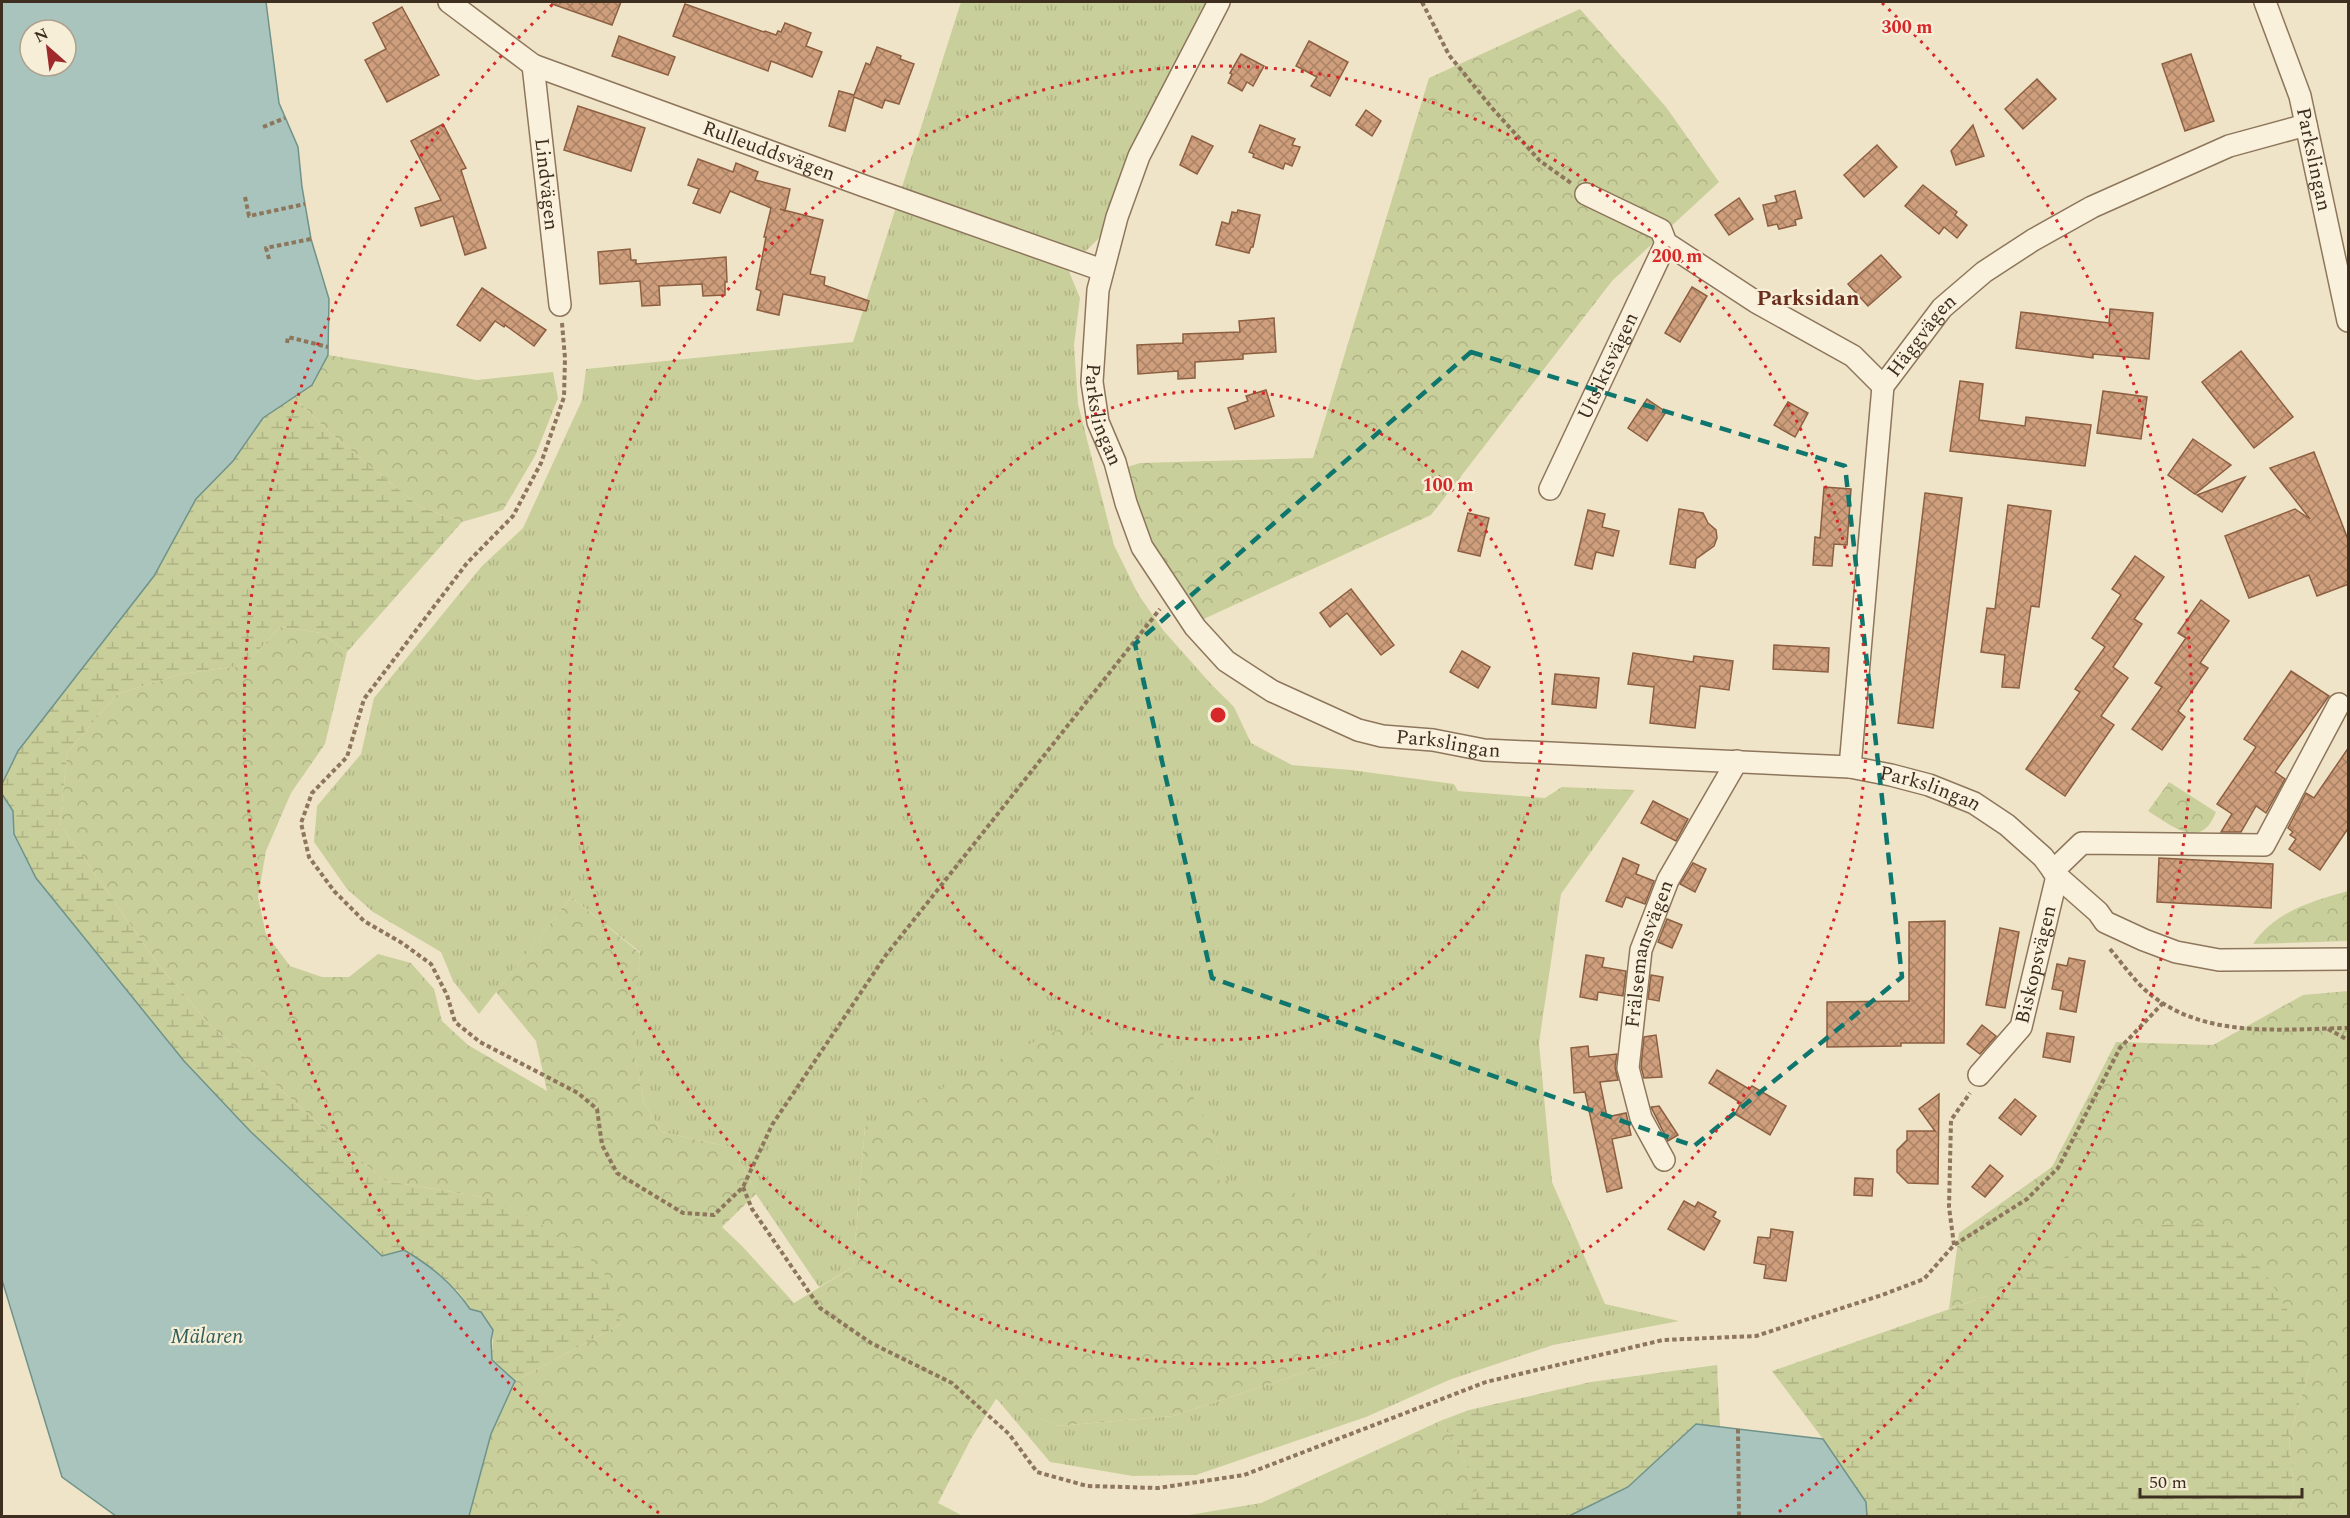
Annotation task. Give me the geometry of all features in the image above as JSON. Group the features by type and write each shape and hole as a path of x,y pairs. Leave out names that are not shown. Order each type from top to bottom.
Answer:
{"street":[{"name":"Rulleuddsvägen","path":"449,2 533,65 1102,270"},
{"name":"Parkslingan","path":"1219,2 1139,156 1117,217 1102,270 1095,321 1092,382 1098,422 1115,462 1142,547 1195,627 1226,661 1272,691 1358,730 1382,736 1433,740 1484,750 1850,767 1929,785 1974,803 2007,825 2043,857 2055,874 2091,905 2105,922 2176,952 2219,960 2349,959"},
{"name":"Parkslingan","path":"2265,2 2296,84 2349,321"},
{"name":"Lindvägen","path":"533,65 560,305"},
{"name":"Häggvägen","path":"1850,767 1883,386 1942,308 1984,272 2033,240 2092,207 2229,146 2306,125"},
{"path":"1586,194 1661,230 1666,243 1756,302 1853,356 1883,386"},
{"name":"Utsiktsvägen","path":"1550,489 1666,243"},
{"path":"2055,874 2082,843 2264,845 2339,704"},
{"name":"Frälsemansvägen","path":"1664,1160 1641,1118 1628,1068 1641,950 1668,880 1737,761"},
{"name":"Biskopsvägen","path":"1979,1075 2021,1027 2055,874"}],"path":[{"path":"1422,2 1449,55 1492,108 1540,161 1586,194"},
{"path":"263,127 285,118"},
{"path":"245,197 249,216 304,204"},
{"path":"269,259 266,248 311,238"},
{"path":"560,305 565,358 564,397 541,463 513,516 467,563 364,699 346,757 312,793 301,823 309,856 334,891 364,921 402,943 431,964 447,995 455,1022 480,1042 578,1093 597,1109 602,1145 617,1173 683,1213 714,1215 743,1187 772,1125 886,955 1171,594"},
{"path":"287,343 288,337 328,347"},
{"path":"2106,944 2144,988 2163,1003 2208,1024 2265,1030 2349,1028"},
{"path":"743,1187 752,1209 820,1308 871,1343 952,1383 1009,1434 1037,1472 1087,1486 1158,1488 1244,1475 1486,1382 1663,1340 1756,1336 1924,1279 1954,1245 2027,1199 2058,1168 2120,1047 2163,1003"},
{"path":"2327,1028 2349,1040"},
{"path":"1954,1245 1949,1207 1951,1120 1971,1092 1979,1075"},
{"path":"1738,1429 1739,1516"}],"highlighted area":[{"path":"1471,352 1845,466 1902,977 1694,1146 1212,978 1135,644"}],"green space":[{"path":"961,2 1209,2 1109,228 1086,251 1057,244 901,190"},
{"path":"1580,9 1666,107 1719,182 1612,281 1431,515 1197,622 1152,549 1121,469 1140,463 1313,458 1429,78"},
{"path":"896,207 1068,269 1080,298 1074,345 1078,404 1114,545 1138,594 1163,630 1234,707 1251,743 1292,765 1351,770 1454,784 1458,791 1545,798 1562,787 1635,790 1561,894 1539,1043 1552,1182 1605,1304 1679,1321 1553,1345 1449,1380 1366,1417 1196,1475 1133,1476 1050,1462 996,1398 1058,1426 1173,1416 1339,1361 1218,1180 1217,1140 865,1127 853,1267 819,1287 756,1194 734,1148 662,1132 644,1103 635,1057 635,1009 640,952 571,897 479,1014 453,981 441,952 373,912 347,889 314,842 317,806 361,754 374,698 482,566 523,528 582,400 586,369 853,342"},
{"path":"328,355 477,380 553,372 558,398 535,456 503,510 462,522 420,507 331,434 293,396 312,385"},
{"path":"293,396 331,434 420,507 462,522 347,652 322,633 280,627 245,665 181,674 117,694 67,753 60,824 158,964 210,1025 336,1140 386,1181 483,1197 531,1217 603,1269 621,1324 515,1381 492,1360 493,1330 470,1309 457,1290 382,1256 250,1131 184,1061 36,878 14,834 13,811 2,794 2,784 18,751 154,576 196,499 233,461 263,418"},
{"path":"280,627 322,633 347,652 325,744 291,793 266,851 258,897 266,934 290,966 322,977 349,977 378,954 411,963 434,989 442,1021 468,1045 547,1091 536,1041 496,992 571,897 640,953 635,1009 635,1057 644,1103 662,1132 734,1148 756,1194 722,1227 794,1303 853,1267 865,1127 1062,1028 1162,1042 1217,1140 1219,1180 1293,1188 1327,1276 1339,1361 1173,1416 1058,1426 996,1399 972,1437 938,1503 963,1516 469,1516 491,1434 515,1381 621,1324 483,1197 386,1181 336,1140 210,1025 158,964 60,824 67,753 117,694 181,674 245,665"},
{"path":"2169,782 2216,812 2210,824 2202,831 2185,832 2148,811"},
{"path":"2348,891 2348,941 2253,944 2272,923 2283,915 2308,903"},
{"path":"2348,991 2348,1516 2289,1516 2294,1492 2289,1440 2311,1363 1987,1296 1949,1309 1959,1233 2052,1167 2116,1042 2213,1045 2303,995"},
{"path":"2204,1223 2264,1271 2291,1316 2311,1363 2289,1440 2294,1492 2289,1516 1867,1516 1866,1502 1772,1371 1987,1296 2125,1227"},
{"path":"1717,1365 1720,1427 1696,1424 1628,1487 1569,1516 1431,1516 1477,1490 1459,1449 1440,1421 1469,1410 1591,1382"},
{"path":"1440,1421 1459,1449 1478,1490 1431,1516 1183,1516 1261,1503"}],"water":[{"path":"2,2 266,2 279,103 298,147 311,239 329,299 328,355 312,385 263,418 233,461 196,499 154,576 18,751 2,784"},
{"name":"Mälaren","path":"2,794 13,811 14,834 36,878 184,1061 250,1131 382,1256 404,1250 414,1256 448,1283 470,1309 481,1312 493,1330 492,1360 515,1381 491,1434 469,1516 116,1516 62,1477 2,1280"},
{"path":"1696,1424 1823,1439 1866,1502 1867,1516 1569,1516 1628,1487"}],"building":[{"path":"552,2 621,2 612,25 552,4"},
{"path":"685,4 776,35 778,31 781,32 785,23 811,33 806,46 822,52 812,77 771,61 768,71 673,36"},
{"path":"402,7 439,75 387,102 365,60 386,49 373,23"},
{"path":"619,36 675,57 668,75 612,56"},
{"path":"1309,41 1348,62 1330,96 1311,86 1317,77 1296,66"},
{"path":"877,47 901,56 900,59 914,64 899,104 885,100 882,108 854,97 845,131 829,126 839,91 854,95 866,63 870,65"},
{"path":"1241,54 1264,66 1253,86 1247,82 1242,91 1228,83 1232,74 1230,73"},
{"path":"2191,54 2214,121 2185,131 2162,64"},
{"path":"2037,79 2056,99 2023,129 2005,109"},
{"path":"578,106 645,128 631,171 564,150"},
{"path":"1366,110 1381,121 1372,136 1356,125"},
{"path":"443,124 466,168 461,170 486,248 465,255 453,216 421,226 415,208 441,200 411,141"},
{"path":"1260,125 1295,139 1292,145 1300,147 1292,166 1285,163 1283,169 1253,157 1254,154 1249,152"},
{"path":"1973,125 1984,156 1956,165 1951,151"},
{"path":"1192,136 1213,146 1197,174 1180,165"},
{"path":"1877,145 1897,167 1864,197 1844,175"},
{"path":"698,159 733,172 736,163 758,172 755,180 790,189 785,210 823,220 810,274 825,277 824,285 869,301 866,311 783,294 779,315 757,310 761,291 756,289 771,208 730,191 720,213 693,203 699,189 688,185"},
{"path":"1923,185 1957,212 1955,215 1967,225 1957,238 1944,227 1939,234 1905,206"},
{"path":"1795,191 1802,218 1795,220 1796,225 1779,229 1777,224 1768,226 1763,205 1777,202 1775,196"},
{"path":"1739,198 1753,219 1729,235 1715,215"},
{"path":"1238,210 1260,215 1253,247 1249,253 1216,245 1222,222 1229,224 1232,212 1237,213"},
{"path":"630,249 631,260 636,260 636,264 726,257 725,295 703,296 702,284 659,286 660,305 642,306 640,281 600,284 598,252"},
{"path":"1881,255 1901,277 1868,306 1848,284"},
{"path":"1692,287 1707,296 1680,342 1665,333"},
{"path":"482,288 546,330 534,346 505,325 504,327 495,321 480,341 457,325"},
{"path":"2110,309 2153,313 2149,359 2093,354 2093,358 2016,348 2021,312 2109,323"},
{"path":"1274,318 1276,352 1243,354 1243,359 1195,362 1195,378 1178,379 1178,371 1138,374 1137,345 1183,343 1183,334 1240,332 1239,321"},
{"path":"2241,351 2293,417 2254,448 2202,382"},
{"path":"1960,381 1983,384 1979,420 2025,426 2026,417 2091,425 2085,466 1950,451"},
{"path":"1266,390 1274,416 1235,429 1228,408 1248,401 1246,396"},
{"path":"2103,391 2147,397 2141,439 2097,433"},
{"path":"1647,399 1666,412 1647,441 1628,428"},
{"path":"1788,402 1808,413 1795,437 1774,425"},
{"path":"2193,439 2231,465 2195,494 2168,475"},
{"path":"2314,452 2349,542 2349,584 2317,596 2309,575 2249,598 2225,536 2295,509 2310,519 2270,468"},
{"path":"2245,477 2222,512 2197,495"},
{"path":"1824,487 1851,489 1847,545 1834,544 1832,566 1813,565 1815,537 1820,538"},
{"path":"1925,493 1962,498 1933,728 1898,723"},
{"path":"2008,505 2051,511 2039,607 2031,606 2019,688 2002,687 2005,655 1981,652 1987,608 1995,609"},
{"path":"1679,509 1703,513 1708,523 1716,530 1717,538 1714,546 1696,559 1695,568 1670,564"},
{"path":"1588,510 1605,514 1602,527 1619,531 1613,556 1596,552 1592,569 1575,565"},
{"path":"1468,513 1489,518 1480,556 1458,551"},
{"path":"2135,556 2164,577 2134,619 2142,624 2113,667 2128,678 2101,716 2114,725 2065,796 2026,769 2080,692 2075,689 2105,647 2092,638 2121,595 2112,589"},
{"path":"1351,589 1394,645 1381,655 1347,613 1330,627 1320,613"},
{"path":"2201,600 2229,621 2200,663 2208,668 2178,711 2185,717 2162,750 2132,729 2162,687 2155,683 2186,638 2178,633"},
{"path":"1774,645 1829,648 1828,672 1773,669"},
{"path":"1462,651 1490,667 1478,688 1450,672"},
{"path":"1633,653 1693,662 1694,656 1733,661 1729,690 1700,686 1695,728 1650,723 1654,687 1628,684"},
{"path":"2291,671 2329,696 2275,772 2285,779 2266,813 2256,806 2241,832 2221,832 2232,814 2217,804 2256,747 2244,739"},
{"path":"1555,674 1599,678 1596,708 1552,704"},
{"path":"2349,747 2349,827 2320,870 2289,849 2296,839 2290,835 2293,832 2288,828 2306,793 2314,798"},
{"path":"1653,801 1688,819 1676,841 1641,823"},
{"path":"1623,858 1639,865 1636,874 1654,881 1645,904 1626,897 1622,907 1606,901"},
{"path":"2159,858 2273,864 2271,908 2157,902"},
{"path":"1693,863 1706,869 1695,892 1680,884"},
{"path":"1667,919 1682,925 1672,948 1658,942"},
{"path":"1945,921 1944,1043 1827,1047 1827,1002 1909,1001 1909,922"},
{"path":"2000,928 2019,932 2005,1008 1986,1005"},
{"path":"1586,955 1604,958 1602,967 1626,971 1623,996 1598,992 1597,1000 1580,997"},
{"path":"2069,958 2085,961 2076,1012 2060,1009 2063,991 2052,989 2057,964 2067,966"},
{"path":"1651,975 1663,977 1659,1001 1648,999"},
{"path":"1982,1025 1996,1036 1980,1054 1967,1044"},
{"path":"2047,1033 2074,1037 2070,1062 2043,1057"},
{"path":"1656,1035 1662,1077 1644,1078 1641,1067 1644,1037"},
{"path":"1588,1046 1589,1057 1617,1054 1615,1067 1618,1080 1600,1082 1607,1117 1626,1113 1631,1135 1612,1139 1622,1188 1607,1192 1585,1092 1574,1093 1571,1048"},
{"path":"1717,1070 1749,1089 1752,1086 1786,1106 1770,1135 1735,1114 1741,1103 1709,1083"},
{"path":"1939,1094 1938,1184 1908,1183 1897,1172 1897,1150 1907,1140 1907,1131 1935,1131 1919,1109"},
{"path":"2015,1099 2036,1116 2021,1135 1999,1118"},
{"path":"1659,1106 1678,1135 1668,1141 1651,1107"},
{"path":"1990,1165 2003,1176 1985,1197 1972,1187"},
{"path":"1855,1178 1873,1179 1872,1196 1854,1195"},
{"path":"1684,1201 1695,1207 1698,1202 1716,1212 1713,1217 1720,1221 1704,1250 1668,1229"},
{"path":"1771,1229 1793,1232 1786,1281 1764,1278 1766,1265 1754,1263 1758,1237 1770,1238"}],"district":[{"name":"Parksidan","path":"1808,298"}]}
